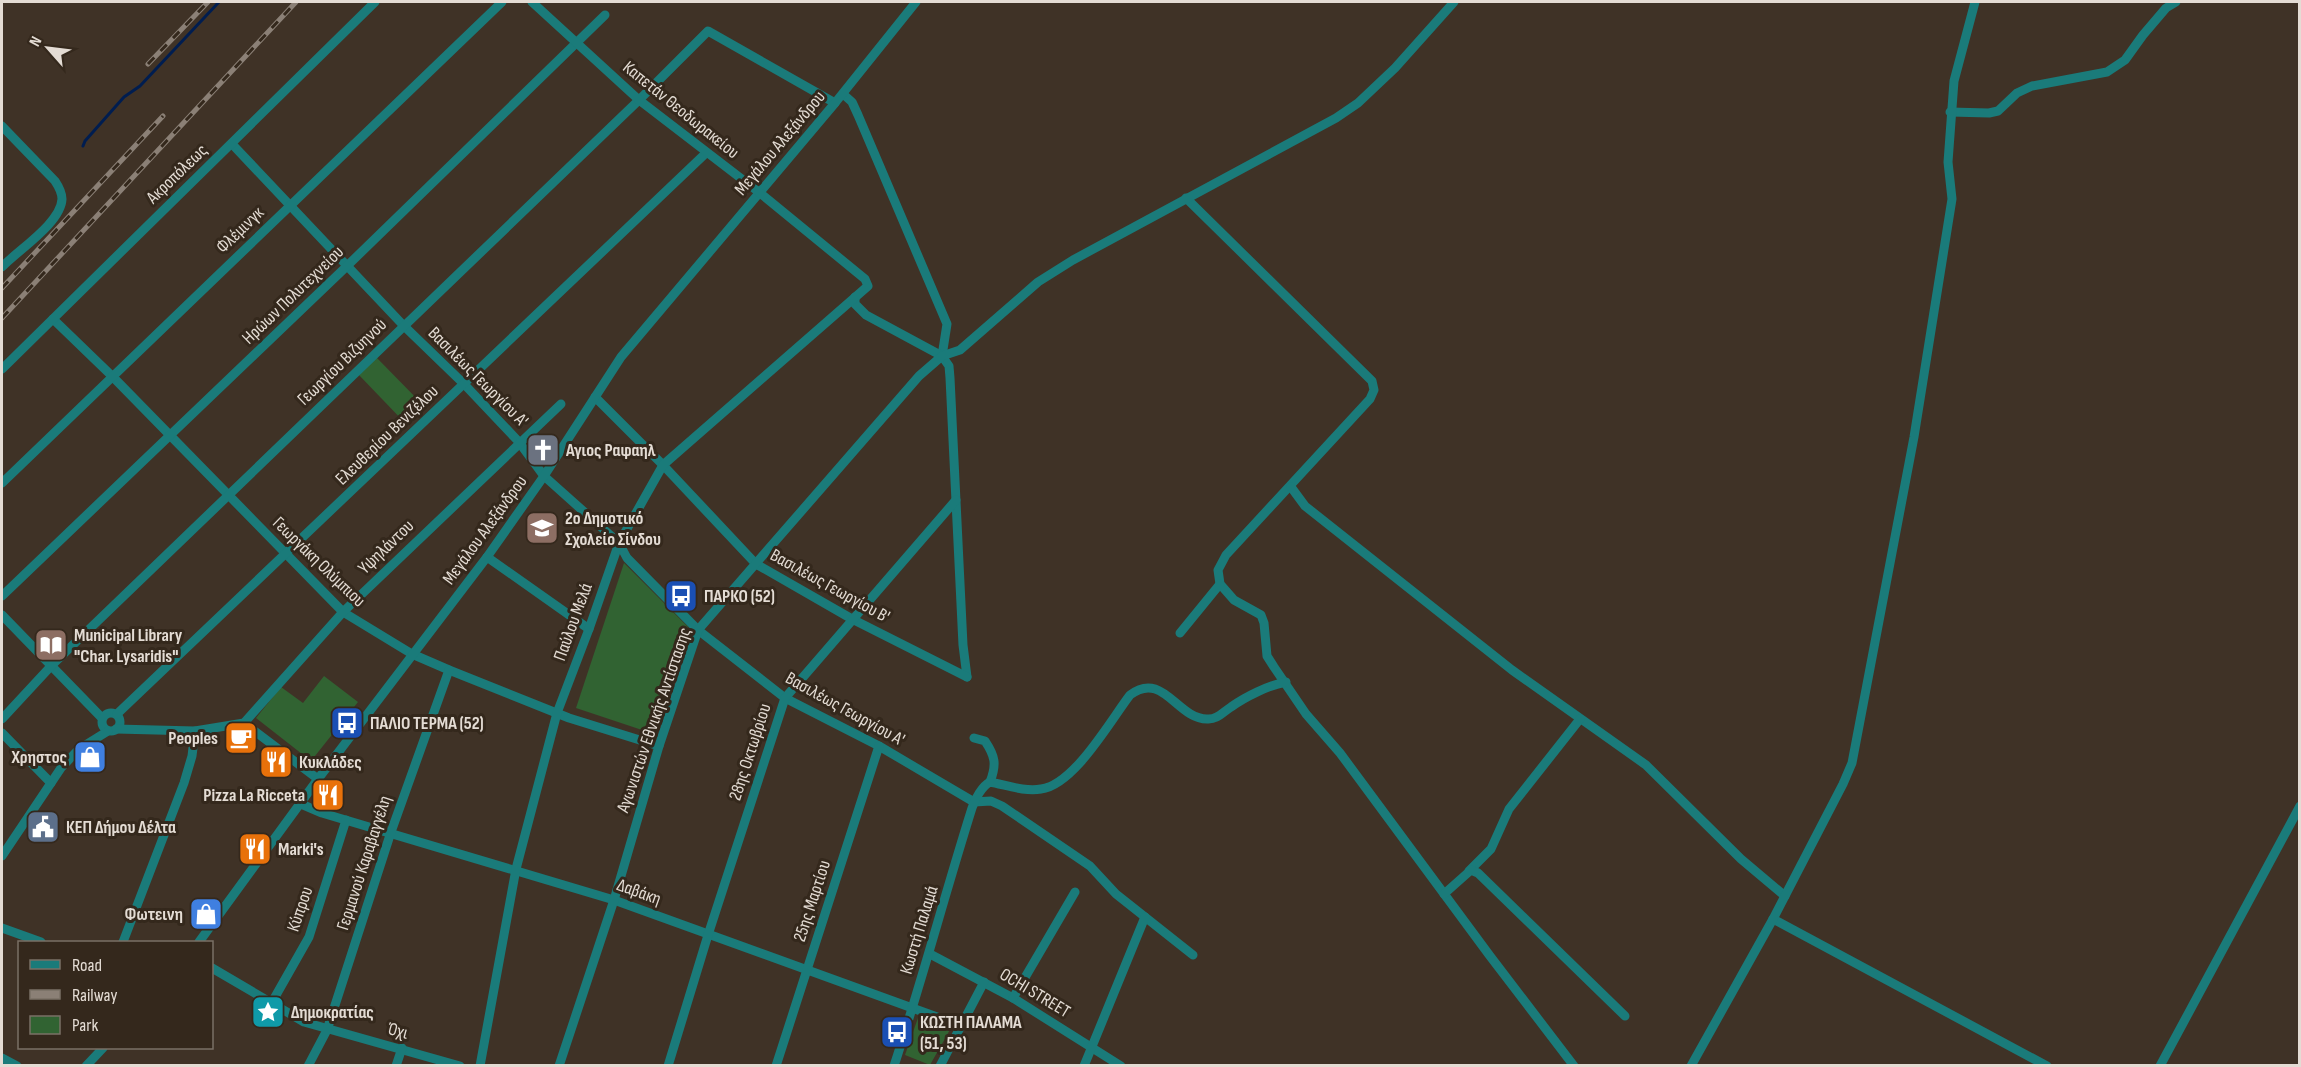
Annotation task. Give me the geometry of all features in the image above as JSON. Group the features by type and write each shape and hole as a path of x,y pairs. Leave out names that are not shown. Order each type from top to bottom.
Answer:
{"street":[{"name":"Ακροπόλεως","path":"2,369 375,2"},
{"name":"Φλέμινγκ","path":"2,483 502,2"},
{"name":"Καπετάν Θεοδωρακείου","path":"532,2 639,100 760,193 865,279 868,286"},
{"name":"Μεγάλου Αλεξάνδρου","path":"200,941 318,779 486,557 544,476 621,357 836,103 916,2"},
{"name":"Αγωνιστών Εθνικής Αντίστασης","path":"559,1065 614,900 659,746 698,630 919,376 942,356 960,350 1038,282 1186,198 1279,150 1358,103 1395,68 1454,2"},
{"path":"1691,1065 1773,919 1852,763 1914,437 1952,199 1948,162 1954,81 1975,2"},
{"path":"1950,112 1989,113 1998,111 2018,93 2032,86 2092,77 2107,72 2125,60 2143,34 2166,8 2176,2"},
{"name":"Ηρώων Πολυτεχνείου","path":"2,596 605,15"},
{"name":"Γεωργίου Βιζυηνού","path":"2,719 52,665 708,32 836,103"},
{"path":"843,94 852,102 858,115 947,324 942,356"},
{"path":"2,126 55,182 61,191 62,201 51,222 2,267"},
{"name":"Βασιλέως Γεωργίου Α'","path":"232,144 403,325 519,442 544,476 619,543 627,558 698,630 785,698 879,746 974,802"},
{"name":"Ελευθερίου Βενιζέλου","path":"117,714 706,153"},
{"path":"1186,198 1372,381 1374,386 1370,399 1221,563 1218,570 1220,584 1234,600 1261,615 1264,623 1267,656 1306,714 1340,753 1574,1065"},
{"name":"Παύλου Μελά","path":"480,1065 516,869 557,712 619,543 663,465 868,286"},
{"path":"855,297 855,304 866,315 942,356 949,366 956,500"},
{"name":"Γεωργάκη Ολύμπιου","path":"53,319 170,434 227,496 343,612 412,654 449,670 557,712 659,746"},
{"name":"Βασιλέως Γεωργίου Β'","path":"595,398 663,465 756,564 852,619 967,677 956,500"},
{"name":"Υψηλάντου","path":"244,723 343,612 561,404"},
{"path":"1291,487 1305,506 1512,670 1646,765 1741,859 1785,896"},
{"name":"28ης Οκτωβρίου","path":"668,1065 785,698 956,500"},
{"path":"486,557 589,629"},
{"path":"1180,633 1220,584"},
{"path":"2,615 102,718 103,727 112,730 195,730 244,723 318,779"},
{"name":"Γερμανού Καραβαγγέλη","path":"308,1065 327,1030 391,832 449,670"},
{"path":"990,782 1032,790 1055,786 1078,766 1130,695 1145,687 1159,690 1193,715 1208,720 1274,684 1286,682"},
{"path":"2,856 61,768 79,749 112,730 120,722 117,714 108,712 102,718"},
{"path":"1444,894 1491,849 1509,809 1580,719"},
{"path":"123,941 184,783 192,756 195,730"},
{"path":"2,733 51,783"},
{"path":"974,738 985,741 994,756 995,768 990,782 985,785 974,802"},
{"name":"25ης Μαρτίου","path":"776,1065 879,746"},
{"path":"974,802 991,801 1002,806 1090,866 1116,894 1192,955"},
{"name":"Κωστή Παλαμά","path":"894,1065 930,954 974,802"},
{"name":"Δαβάκη","path":"301,804 346,820 614,900 962,1026"},
{"path":"2160,1065 2300,806"},
{"name":"Κύπρου","path":"271,1004 309,937 346,820"},
{"path":"1469,871 1478,873 1625,1016"},
{"path":"1013,998 1075,892"},
{"path":"1084,1065 1145,917"},
{"path":"1773,919 2047,1065"},
{"path":"2,928 38,941"},
{"name":"OCHI STREET","path":"930,954 1013,998 1121,1065"},
{"path":"213,969 304,1022 327,1030"},
{"path":"940,1065 984,982"},
{"name":"Όχι","path":"327,1030 460,1065"},
{"path":"396,1065 402,1048"},
{"path":"86,1065 101,1049"},
{"path":"2,1058 16,1065"}],"green space":[{"path":"376,357 424,406 406,424 358,374"},
{"path":"624,563 688,627 654,734 576,708"},
{"path":"324,676 358,702 311,761 256,718 281,687 303,703"},
{"path":"919,1015 952,1026 930,1065 905,1055"}],"waterway":[{"path":"83,146 124,97 140,86 219,2"}],"railway":[{"path":"148,64 208,2"},
{"path":"2,318 296,2"},
{"path":"2,288 163,116"}],"place":[{"name":"Αγιος Ραφαηλ","path":"543,450"},
{"name":"2o Δημοτικό Σχολείο Σίνδου","path":"542,528"},
{"name":"ΠΑΡΚΟ (52)","path":"681,596"},
{"name":"Municipal Library \"Char. Lysaridis\"","path":"51,645"},
{"name":"ΠΑΛΙΟ ΤΕΡΜΑ (52)","path":"347,723"},
{"name":"Peoples","path":"241,738"},
{"name":"Χρηστος","path":"90,757"},
{"name":"Κυκλάδες","path":"276,762"},
{"name":"Pizza La Ricceta","path":"328,795"},
{"name":"ΚΕΠ Δήμου Δέλτα","path":"43,827"},
{"name":"Marki's","path":"255,849"},
{"name":"Φωτεινη","path":"206,914"},
{"name":"Δημοκρατίας","path":"268,1012"},
{"name":"ΚΩΣΤΗ ΠΑΛΑΜΑ (51, 53)","path":"897,1032"}]}
